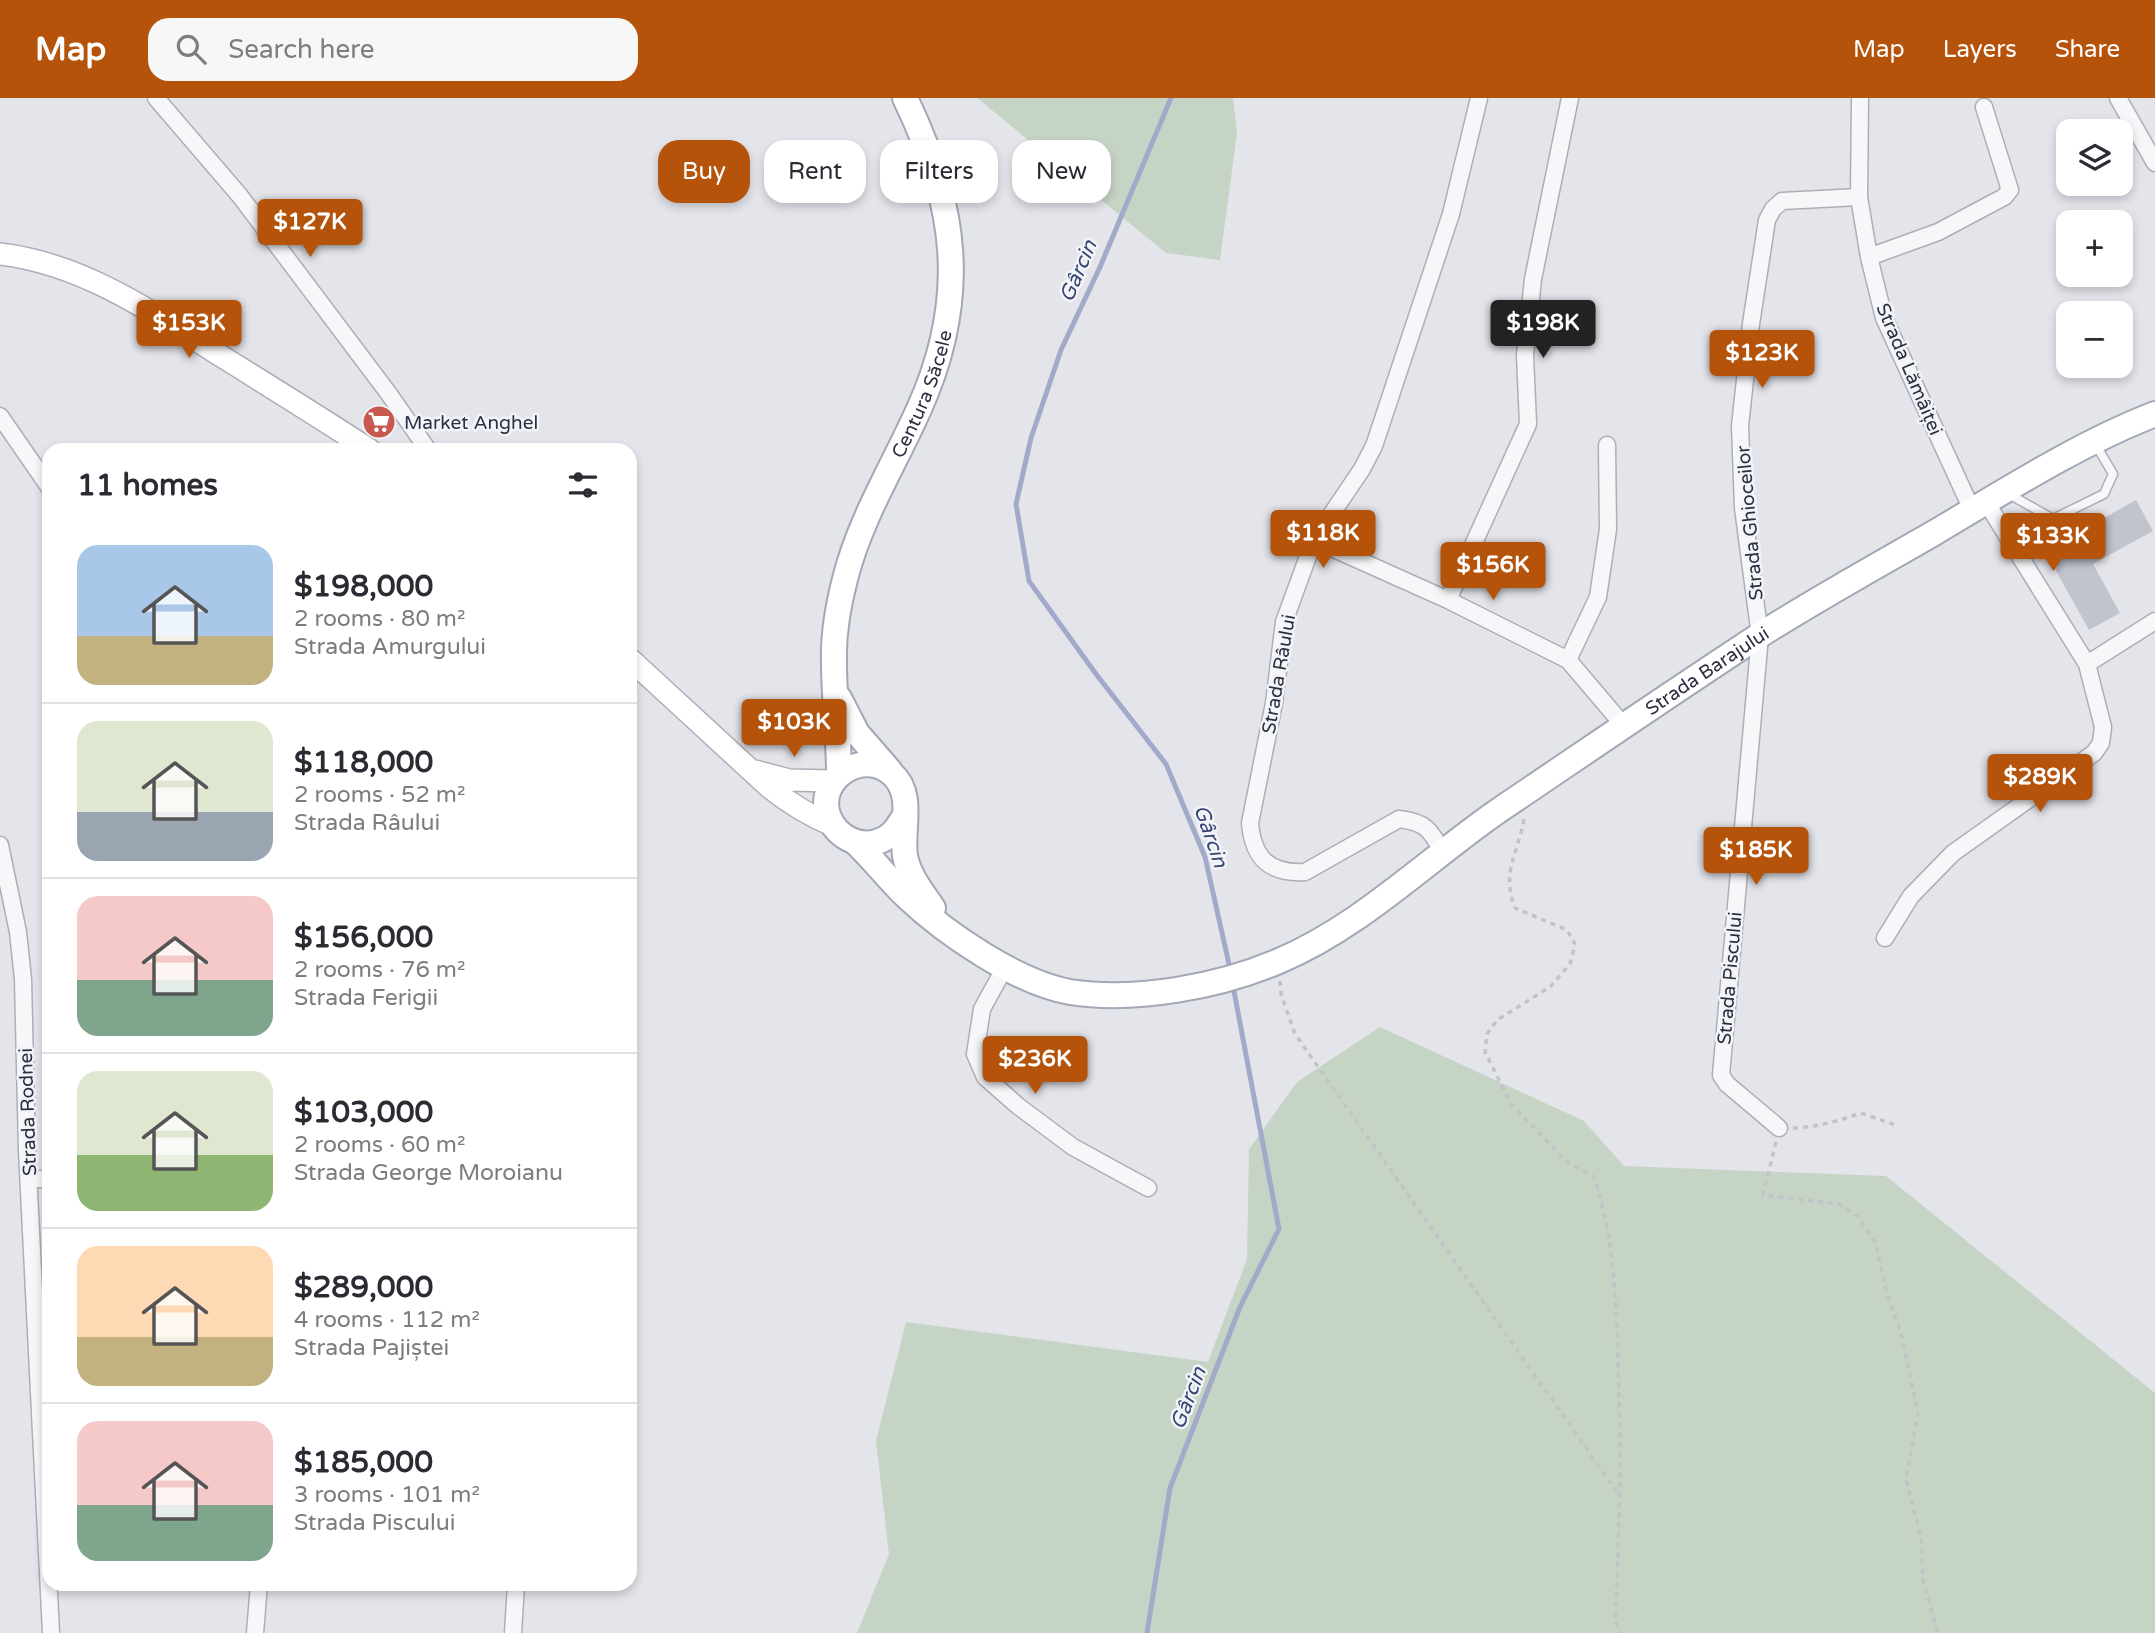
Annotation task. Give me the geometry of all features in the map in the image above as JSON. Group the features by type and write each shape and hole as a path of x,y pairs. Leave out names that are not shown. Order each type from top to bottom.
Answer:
{"main road":[{"name":"Centura Săcele","path":"836,778 835,634 846,576 868,513 932,379 942,349 952,289 944,203 928,148 905,98"},
{"path":"0,254 52,265 113,290 359,443"},
{"name":"Strada Barajului","path":"855,842 909,899 949,932 1005,967 1041,984 1067,991 1103,995 1142,994 1193,987 1279,961 1329,936 1515,800 1760,636 1987,501 2154,411"},
{"path":"637,665 788,803 832,825 843,836 855,842 871,843 884,839 895,831 905,815"},
{"name":"Centura Săcele","path":"834,685 857,733 893,774"},
{"path":"832,825 826,810 827,795 836,778 848,768 872,764 893,774 901,785 906,800 904,843 909,868 920,891 949,932"},
{"path":"750,769 789,780 836,778"}],"street":[{"path":"156,98 240,196 423,443"},
{"name":"Strada Râului","path":"1442,851 1430,830 1415,821 1399,819 1305,872 1288,873 1272,869 1263,861 1251,838 1251,811 1274,703 1284,622 1314,540 1362,470 1374,446 1451,214 1479,98"},
{"path":"1448,600 1528,424 1525,355 1533,279 1570,98"},
{"name":"Strada Lămâiței","path":"1860,98 1859,197 1869,257 1884,318 1987,501 2087,664 2103,727 2101,743 2094,753 1954,853 1911,896 1885,938"},
{"path":"2118,98 2155,163"},
{"path":"1869,257 1938,232 2004,197 2010,190 1984,107"},
{"name":"Strada Ghioceilor","path":"1760,636 1743,508 1740,426 1751,324 1767,220 1773,209 1782,201 1859,197"},
{"path":"0,416 42,477"},
{"path":"1568,660 1598,597 1608,528 1607,445"},
{"path":"1314,540 1448,600 1568,660 1624,726"},
{"path":"2087,664 2155,621"},
{"name":"Strada Piscului","path":"1760,636 1721,1075 1727,1084 1779,1128"},
{"name":"Strada Rodnei","path":"0,845 18,932 23,979 42,1447"},
{"path":"1005,967 982,1009 975,1054 985,1077 1018,1106 1073,1147 1148,1188"},
{"path":"29,1178 42,1179"},
{"name":"Strada Rodnei","path":"49,1591 51,1633"},
{"path":"255,1633 258,1591"},
{"path":"513,1633 516,1591"}],"lane":[{"path":"1987,501 2053,519 2104,494 2113,474 2094,443"}],"path":[{"path":"1515,800 1524,819 1511,864 1508,890 1515,908 1567,930 1574,944 1570,964 1550,987 1497,1020 1487,1034 1485,1052 1511,1104 1566,1161 1594,1177 1605,1210 1616,1309 1621,1458 1615,1619 1619,1633"},
{"path":"1279,961 1281,994 1295,1034 1620,1497"},
{"path":"1898,1126 1861,1113 1813,1127 1779,1128 1763,1195 1839,1204 1858,1216 1875,1242 1887,1294 1900,1330 1918,1412 1906,1479 1921,1537 1923,1581 1938,1633"}],"green space":[{"path":"977,98 1233,98 1237,133 1220,260 1166,253 1105,203 1111,203 1111,140 1028,140"},
{"path":"1380,1027 1584,1121 1624,1166 1886,1176 2155,1393 2155,1633 857,1633 889,1554 876,1441 906,1322 1208,1362 1247,1259 1249,1149 1297,1082"}],"building":[{"path":"2136,500 2153,531 2093,564 2120,613 2089,630 2045,551"}],"waterway":[{"name":"Gârcin","path":"1171,98 1100,267 1061,350 1031,438 1016,504 1029,581 1166,764 1205,857 1231,973"},
{"name":"Gârcin","path":"1147,1633 1170,1488 1240,1307 1279,1229 1233,986"}],"place":[{"name":"Market Anghel","path":"379,422"}]}
